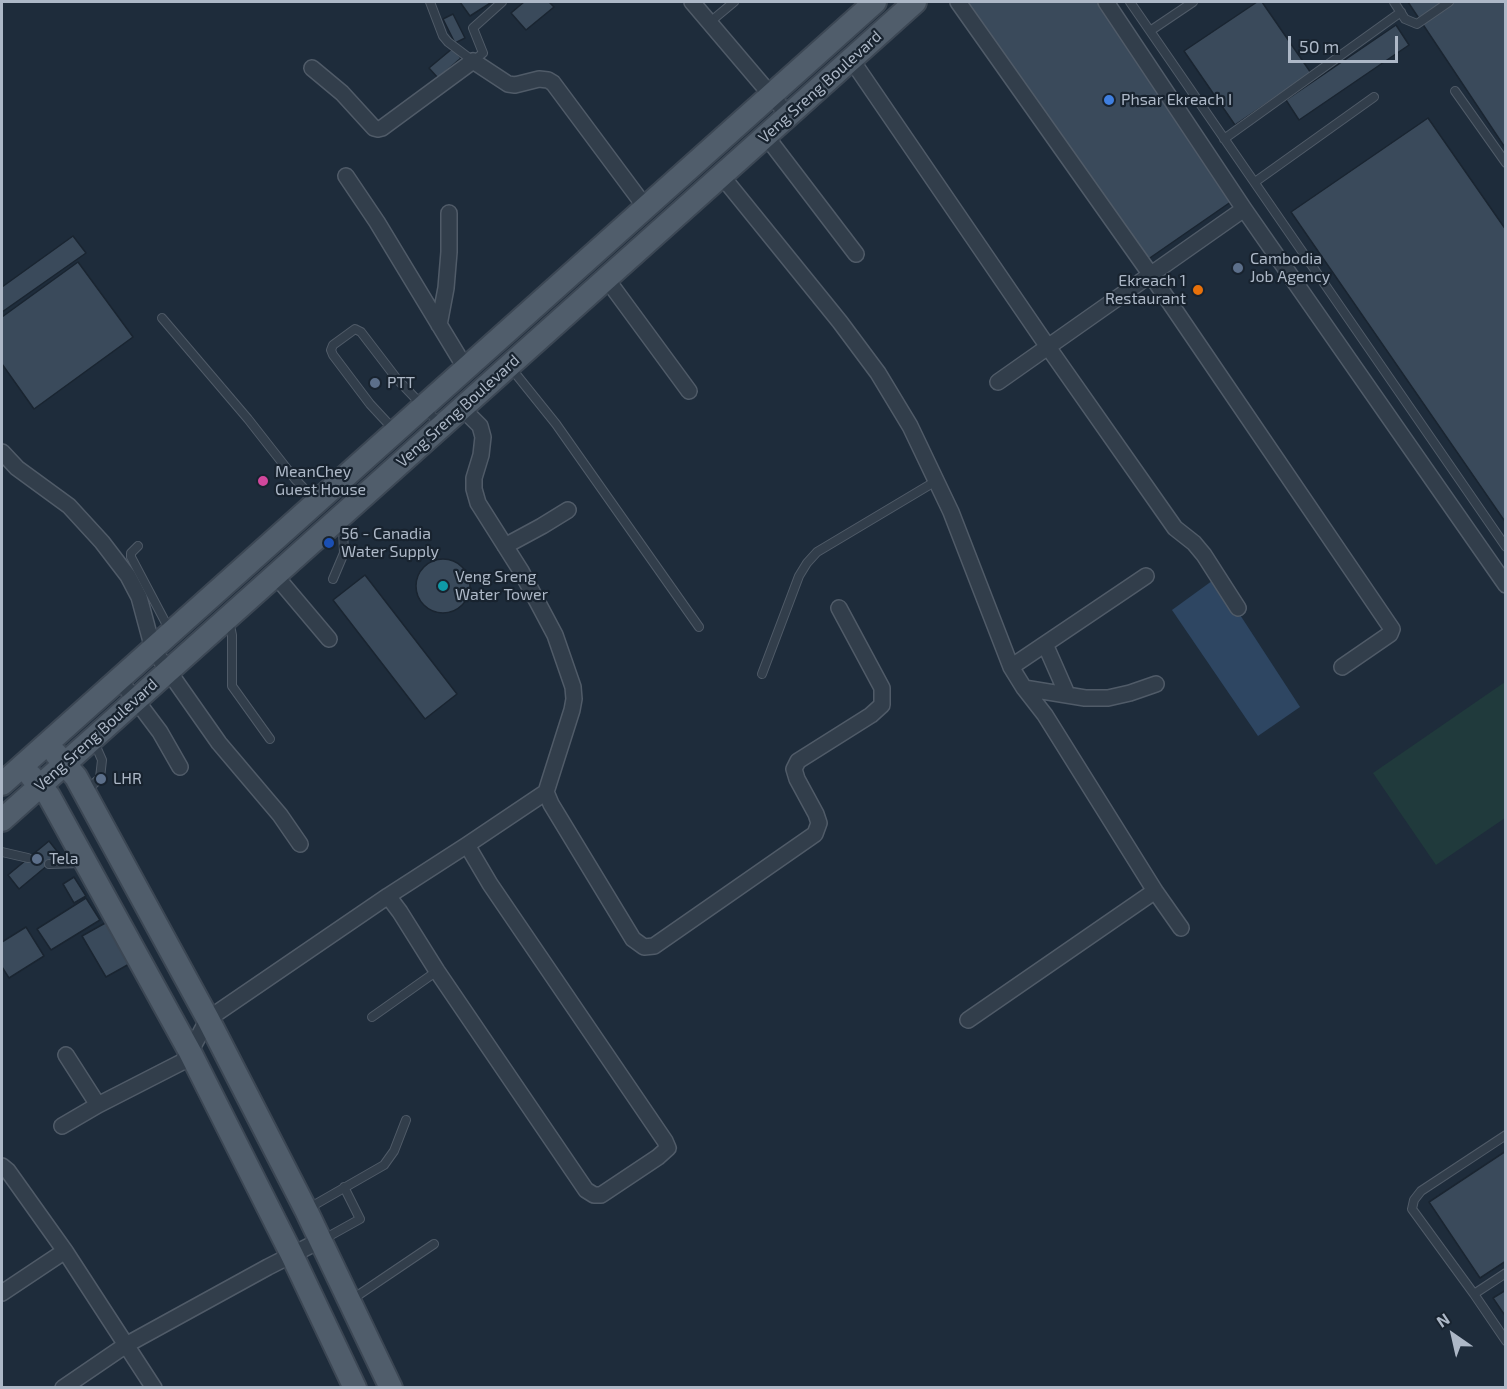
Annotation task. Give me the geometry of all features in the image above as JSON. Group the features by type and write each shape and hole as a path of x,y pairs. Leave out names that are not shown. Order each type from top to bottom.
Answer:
{"main road":[{"name":"Veng Sreng Boulevard","path":"8,776 119,680 875,2"},
{"name":"Veng Sreng Boulevard","path":"2,820 915,2"},
{"path":"47,744 76,777 85,792 208,1019 321,1240 391,1388"},
{"path":"8,776 40,786 49,796 190,1052 292,1255 354,1387"}],"street":[{"path":"692,2 788,115"},
{"path":"958,2 1150,275 1392,629 1390,634 1342,667"},
{"path":"1106,2 1244,208 1506,585"},
{"path":"852,59 1048,347 1175,528 1194,543 1204,555 1238,608"},
{"path":"312,68 342,93 374,128 378,129 473,61 508,84 515,85 539,79 548,80 553,83 646,208"},
{"path":"766,135 855,254"},
{"path":"721,175 840,322 878,373 910,426 951,512 1011,667 1045,715 1155,891 1181,928"},
{"path":"346,176 383,231 466,369"},
{"path":"998,382 1244,208"},
{"path":"439,325 446,288 449,213"},
{"path":"606,278 689,391"},
{"path":"62,1126 182,1062 208,1019 546,792 572,710 573,687 555,635 521,571 477,503 474,478 481,455 483,437 480,426 462,408"},
{"path":"2,452 17,468 69,506 102,542 128,576 139,597 153,649 219,743 280,815 300,844"},
{"path":"505,546 568,510"},
{"path":"274,575 329,639"},
{"path":"1011,667 1146,576"},
{"path":"546,792 551,804 633,939 644,947 654,946 816,834 819,823 816,814 794,770 798,761 871,715 882,705 882,688 839,608"},
{"path":"1045,644 1067,694"},
{"path":"119,680 160,732 180,766"},
{"path":"1024,688 1085,698 1108,698 1156,684"},
{"path":"388,896 586,1190 594,1196 601,1195 614,1187 668,1148 665,1141 490,884 467,845"},
{"path":"968,1020 1155,891"},
{"path":"66,1055 98,1105"},
{"path":"2,1166 8,1171 65,1251 154,1388"},
{"path":"63,1388 126,1345 321,1240"},
{"path":"2,1293 65,1251"}],"lane":[{"path":"430,2 443,36 473,61 483,53 473,28 502,2"},
{"path":"710,22 734,2"},
{"path":"1130,2 1506,547"},
{"path":"1150,31 1193,2"},
{"path":"1394,2 1405,19 1417,24 1449,2"},
{"path":"1224,138 1401,12"},
{"path":"1455,91 1506,163"},
{"path":"1255,182 1374,98"},
{"path":"162,318 248,419 295,479 317,502"},
{"path":"396,432 370,404 331,350 333,345 355,329 362,332 397,379 442,426"},
{"path":"509,365 556,424 699,627"},
{"path":"762,674 799,576 807,562 817,552 936,481"},
{"path":"333,579 344,553 343,529 335,521"},
{"path":"138,546 131,557 171,633"},
{"path":"228,617 232,635 232,686 270,739"},
{"path":"85,792 100,778 102,760 93,738"},
{"path":"2,852 28,858"},
{"path":"49,864 85,863"},
{"path":"372,1017 437,971"},
{"path":"306,1210 384,1165 394,1151 406,1120"},
{"path":"1506,1135 1421,1191 1414,1200 1412,1209 1506,1341"},
{"path":"321,1240 360,1219 344,1187"},
{"path":"350,1301 434,1244"},
{"path":"1474,1294 1506,1273"}],"green space":[{"path":"1505,682 1505,818 1436,865 1373,773"}],"water":[{"path":"1216,578 1300,707 1258,736 1172,610"}],"building":[{"path":"460,2 492,2 470,16"},
{"path":"524,2 549,2 554,7 526,30 511,13"},
{"name":"Phsar Ekreach I","path":"967,2 1103,2 1235,199 1144,262"},
{"path":"1257,2 1262,2 1311,73 1235,125 1184,51"},
{"path":"1408,2 1506,2 1506,149"},
{"path":"453,14 465,38 455,43 443,19"},
{"path":"1396,25 1409,45 1299,120 1286,100"},
{"path":"453,48 461,58 438,78 429,68"},
{"path":"1428,118 1506,230 1506,523 1291,212"},
{"path":"73,236 86,253 2,312 2,287"},
{"path":"78,262 133,337 34,409 2,364 2,317"},
{"name":"Veng Sreng Water Tower","path":"438,559 448,559 458,563 466,571 470,586 466,601 458,609 448,613 438,613 428,609 420,601 416,591 416,581 420,571 428,563"},
{"path":"365,575 457,694 425,719 333,600"},
{"path":"49,841 60,855 19,889 8,875"},
{"path":"74,877 86,896 74,903 63,884"},
{"path":"86,898 100,920 51,950 37,929"},
{"path":"107,922 131,963 106,977 82,936"},
{"path":"26,927 44,956 9,978 2,967 2,942"},
{"path":"1506,1151 1506,1261 1480,1278 1429,1202"},
{"path":"1506,1290 1506,1317 1493,1298"}],"place":[{"name":"Phsar Ekreach I","path":"1109,100"},
{"name":"Cambodia Job Agency","path":"1238,268"},
{"name":"Ekreach 1 Restaurant","path":"1198,290"},
{"name":"PTT","path":"375,383"},
{"name":"MeanChey Guest House","path":"263,481"},
{"name":"56 - Canadia Water Supply","path":"329,543"},
{"name":"Veng Sreng Water Tower","path":"443,586"},
{"name":"LHR","path":"101,779"},
{"name":"Tela","path":"37,859"}]}
